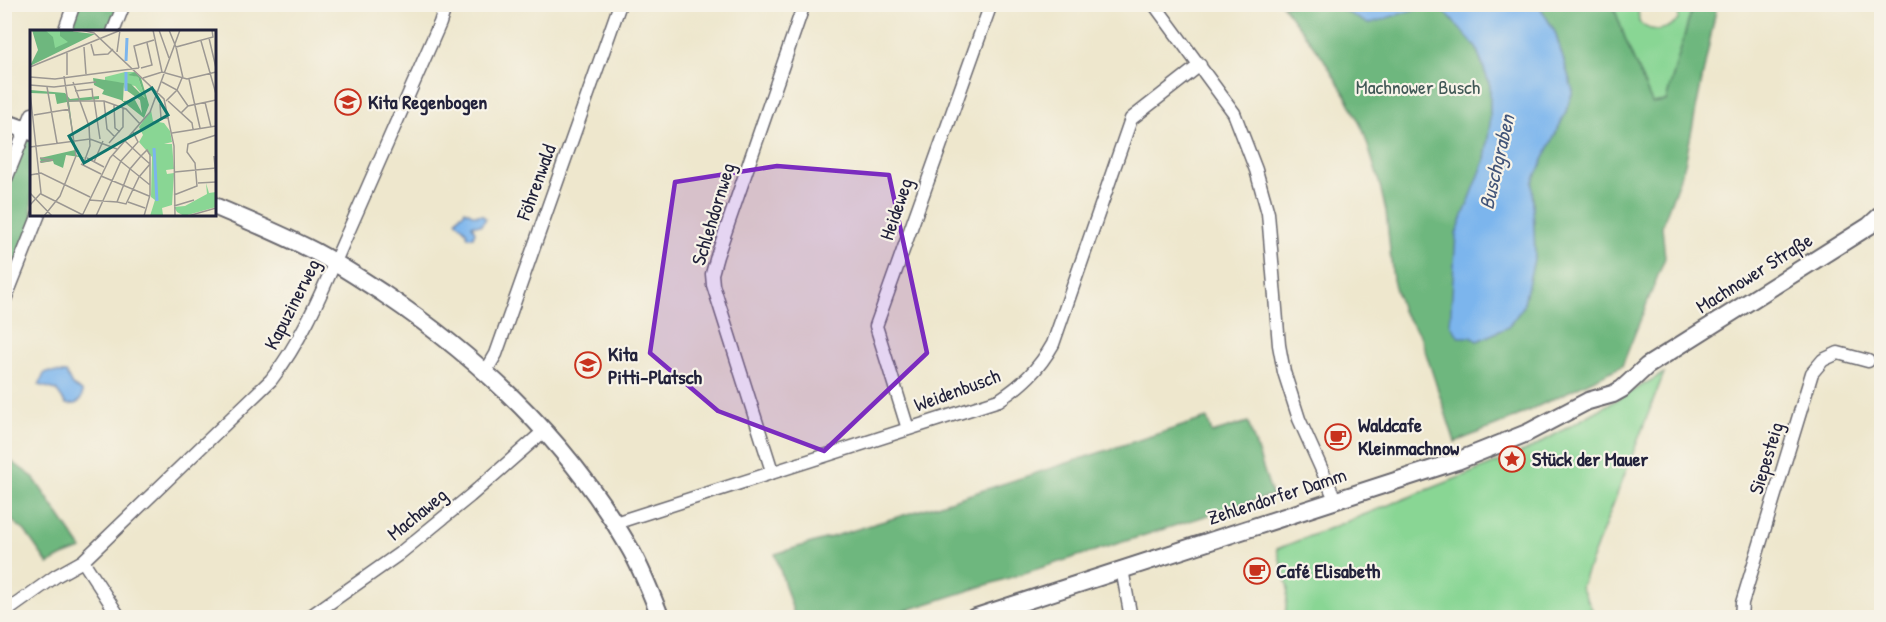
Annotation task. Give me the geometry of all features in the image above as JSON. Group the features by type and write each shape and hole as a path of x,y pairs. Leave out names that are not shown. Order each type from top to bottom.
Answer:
{"main road":[{"path":"4,122 28,131"},
{"path":"216,207 275,232 335,262 414,314 486,371 544,430 615,523 644,576 661,618"},
{"name":"Machnower Straße","path":"1614,387 1869,226 1881,214"},
{"name":"Zehlendorfer Damm","path":"973,618 1486,451 1527,433 1614,387"}],"street":[{"path":"65,30 75,4"},
{"path":"114,30 124,4"},
{"name":"Kapuzinerweg","path":"4,613 56,576 83,561 272,380 298,340 335,262 441,24 446,4"},
{"name":"Föhrenwald","path":"486,371 496,354 620,4"},
{"name":"Schlehdornweg","path":"772,471 713,285 712,274 804,4"},
{"name":"Heideweg","path":"908,429 876,326 991,4"},
{"path":"1154,4 1234,113 1256,170 1268,213 1284,372 1299,419 1335,499"},
{"name":"Weidenbusch","path":"615,523 999,400 1017,388 1033,373 1053,344 1131,119 1200,65"},
{"path":"4,184 28,131"},
{"path":"4,302 38,216"},
{"name":"Siepesteig","path":"1741,618 1742,603 1812,373 1823,360 1838,353 1868,361"},
{"name":"Machaweg","path":"308,618 399,554 470,496 544,430"},
{"path":"83,561 120,618"},
{"path":"1122,569 1131,618"}],"highlighted area":[{"path":"777,166 889,175 927,353 824,451 718,411 650,353 675,182"}],"green space":[{"path":"74,5 124,5 113,30 65,30"},
{"name":"Machnower Busch","path":"1282,5 1334,5 1343,11 1399,12 1422,7 1445,12 1476,47 1490,86 1490,124 1485,160 1476,185 1472,337 1478,341 1508,327 1523,307 1535,255 1532,183 1565,114 1573,91 1555,32 1539,5 1613,5 1652,103 1666,101 1693,5 1717,5 1685,164 1662,226 1665,258 1622,366 1503,423 1455,442 1420,335 1402,311 1393,280 1386,211 1363,130 1323,58"},
{"path":"1613,5 1638,5 1639,22 1654,30 1659,30 1669,27 1678,20 1680,5 1693,5 1666,101 1652,103"},
{"path":"30,117 30,216 39,216 5,302 5,184"},
{"path":"1664,373 1581,587 1596,617 1285,617 1288,588 1277,549 1526,451"},
{"path":"1207,418 1212,433 1248,422 1272,495 885,617 795,617 775,554 937,505"},
{"path":"4,456 33,477 82,549 48,564 25,531 5,515"}],"water":[{"name":"Buschgraben","path":"1334,5 1539,5 1555,32 1573,91 1565,114 1532,183 1535,255 1523,307 1508,327 1478,341 1472,337 1459,337 1450,324 1456,234 1485,160 1490,124 1490,86 1476,47 1445,12 1422,7 1368,24"},
{"path":"465,210 474,215 482,215 486,219 481,225 472,225 475,232 473,237 468,237 466,231 456,221"},
{"path":"47,372 66,373 72,385 82,391 80,400 76,404 66,404 56,390 39,385"}],"place":[{"name":"Kita Regenbogen","path":"348,102"},
{"name":"Kita Pitti-Platsch","path":"588,365"},
{"name":"Waldcafe Kleinmachnow","path":"1338,437"},
{"name":"Stück der Mauer","path":"1512,459"},
{"name":"Café Elisabeth","path":"1257,571"}]}
